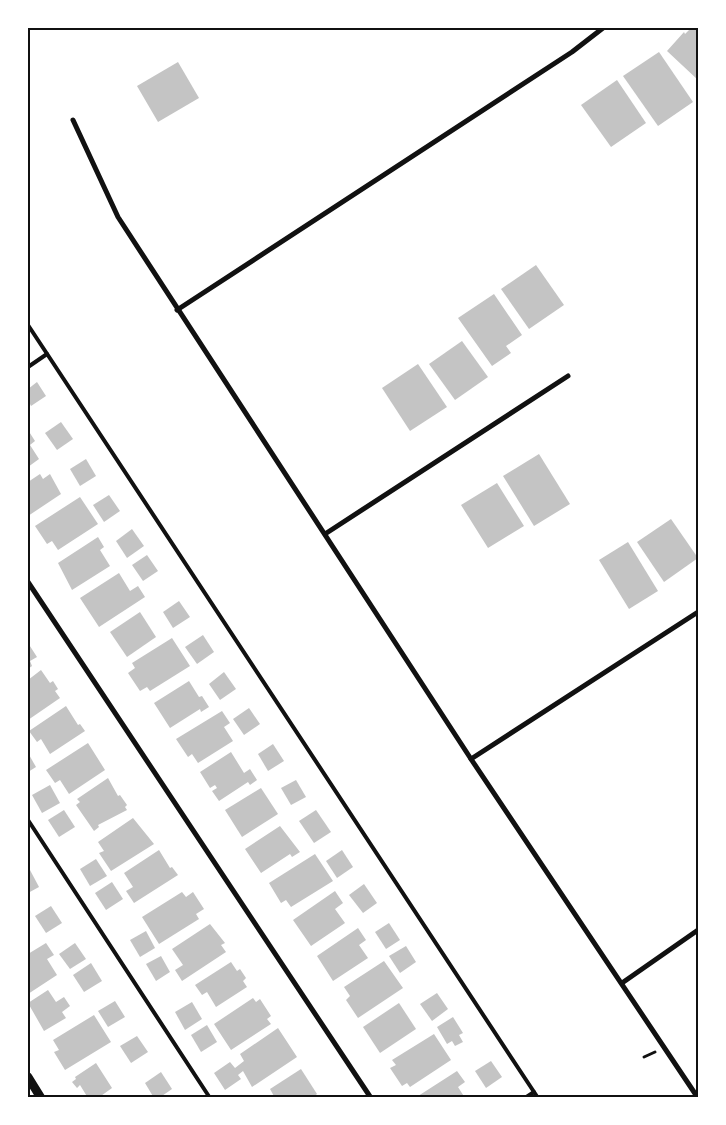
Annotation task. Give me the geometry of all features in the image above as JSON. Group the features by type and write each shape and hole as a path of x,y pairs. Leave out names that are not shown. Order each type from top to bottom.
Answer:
{"street":[{"path":"177,310 572,52 603,28"},
{"path":"73,120 118,217 177,310 471,759 698,1098"},
{"path":"325,534 568,376"},
{"path":"28,582 371,1098"},
{"path":"471,759 698,612"},
{"path":"622,983 698,930"},
{"path":"29,1083 41,1098"}],"lane":[{"path":"28,325 538,1098"},
{"path":"28,367 46,354"},
{"path":"28,820 210,1098"},
{"path":"525,1098 534,1092"}],"building":[{"path":"691,28 698,28 698,80 667,51 684,32 685,34"},
{"path":"659,52 693,102 658,126 623,76"},
{"path":"178,62 199,98 158,122 137,86"},
{"path":"617,80 646,123 611,147 581,105"},
{"path":"536,265 564,305 529,329 501,289"},
{"path":"494,294 522,335 506,346 511,353 492,366 458,318"},
{"path":"462,341 488,377 455,400 429,364"},
{"path":"418,364 447,407 410,431 382,388"},
{"path":"37,382 46,396 31,406 28,400 28,389"},
{"path":"61,422 73,439 57,450 45,433"},
{"path":"28,430 35,441 30,445 39,459 28,467"},
{"path":"539,454 570,504 534,526 503,476"},
{"path":"86,459 96,476 80,486 70,469"},
{"path":"40,474 43,479 50,474 61,494 28,516 28,482"},
{"path":"497,483 524,526 488,548 461,505"},
{"path":"109,495 120,511 104,522 93,505"},
{"path":"80,497 98,524 58,550 52,541 47,544 35,526"},
{"path":"671,519 698,558 664,582 637,542"},
{"path":"132,529 144,546 127,558 116,541"},
{"path":"98,537 104,547 100,550 110,566 72,590 58,563"},
{"path":"628,542 658,591 629,609 599,560"},
{"path":"147,555 158,571 143,581 132,565"},
{"path":"119,573 130,591 138,586 145,597 99,627 80,598"},
{"path":"179,601 190,617 173,628 163,612"},
{"path":"140,612 156,637 127,657 110,632"},
{"path":"203,635 214,652 197,664 185,647"},
{"path":"172,638 190,666 150,691 147,687 140,691 128,673 135,668 132,663"},
{"path":"28,643 37,657 30,661 32,666 28,669"},
{"path":"41,670 50,683 53,681 58,689 55,691 60,698 28,720 28,680"},
{"path":"224,672 236,689 220,700 209,684"},
{"path":"189,681 199,697 202,696 209,707 201,712 200,709 170,728 154,703"},
{"path":"66,706 78,725 80,724 85,731 50,754 41,739 37,742 29,731"},
{"path":"249,708 260,724 244,735 233,719"},
{"path":"222,711 230,723 224,727 233,741 198,763 192,754 188,757 176,739"},
{"path":"88,743 105,770 69,794 60,780 55,783 46,770"},
{"path":"273,744 284,761 268,771 258,754"},
{"path":"231,752 244,773 250,769 257,780 250,785 248,782 219,801 212,791 217,788 215,785 210,788 200,772"},
{"path":"28,753 36,767 28,772"},
{"path":"108,778 118,796 120,795 127,805 125,807 127,810 98,825 99,827 94,831 76,805 80,802 77,799"},
{"path":"296,780 306,797 291,805 281,788"},
{"path":"50,785 60,803 42,813 32,795"},
{"path":"261,788 278,814 242,837 225,810"},
{"path":"64,810 75,827 59,837 48,820"},
{"path":"316,810 331,832 314,843 299,821"},
{"path":"133,818 154,844 111,871 99,853 104,851 98,842"},
{"path":"280,826 300,852 292,857 290,854 261,873 245,849"},
{"path":"159,850 170,868 172,867 178,875 134,903 126,891 133,887 124,873"},
{"path":"342,850 353,867 337,878 326,861"},
{"path":"315,854 333,881 291,907 286,900 281,903 269,883"},
{"path":"96,859 107,876 90,886 80,869"},
{"path":"30,870 39,887 28,893 28,871"},
{"path":"112,882 123,899 106,910 95,893"},
{"path":"364,884 377,903 363,913 349,895"},
{"path":"335,891 343,903 335,909 345,923 311,946 293,920"},
{"path":"182,892 186,897 193,892 204,909 196,914 199,919 159,944 142,917"},
{"path":"51,906 62,923 46,933 35,916"},
{"path":"389,923 400,940 386,949 375,932"},
{"path":"210,924 225,943 221,945 226,952 182,981 175,970 183,965 172,949"},
{"path":"358,928 366,940 359,945 368,958 333,981 317,956"},
{"path":"146,931 155,948 140,957 130,940"},
{"path":"46,943 54,955 47,959 57,975 28,994 28,954"},
{"path":"75,943 86,959 70,969 59,954"},
{"path":"406,946 416,962 400,973 389,956"},
{"path":"161,956 170,972 156,981 146,964"},
{"path":"384,961 403,988 358,1018 346,1000 350,996 344,987"},
{"path":"231,962 237,971 240,969 246,978 243,981 247,987 216,1007 207,992 202,995 195,985"},
{"path":"91,963 102,981 84,992 73,975"},
{"path":"48,990 56,1002 64,997 70,1006 62,1012 66,1018 44,1031 28,1003"},
{"path":"437,993 448,1009 432,1021 420,1004"},
{"path":"253,998 256,1002 260,999 271,1016 267,1019 271,1024 231,1050 214,1024"},
{"path":"115,1001 125,1017 108,1027 98,1011"},
{"path":"192,1002 202,1019 185,1030 175,1012"},
{"path":"399,1003 416,1029 380,1053 363,1027"},
{"path":"94,1015 111,1042 65,1070 54,1052 59,1050 53,1040"},
{"path":"453,1017 463,1033 459,1035 463,1042 455,1046 452,1041 447,1044 437,1027"},
{"path":"207,1025 217,1042 201,1052 191,1035"},
{"path":"278,1028 297,1057 252,1087 243,1071 238,1075 241,1079 225,1090 214,1073 230,1062 235,1068 244,1061 240,1054"},
{"path":"434,1034 451,1060 410,1087 407,1083 402,1086 390,1068 396,1065 392,1060"},
{"path":"137,1036 148,1052 131,1063 120,1046"},
{"path":"491,1061 502,1077 486,1088 475,1071"},
{"path":"96,1063 112,1088 98,1098 88,1098 80,1085 77,1088 72,1082 76,1079 75,1077"},
{"path":"301,1069 317,1094 312,1098 275,1098 270,1089"},
{"path":"457,1071 465,1082 458,1087 465,1098 415,1098"},
{"path":"161,1072 172,1089 159,1098 154,1098 145,1083"}]}
